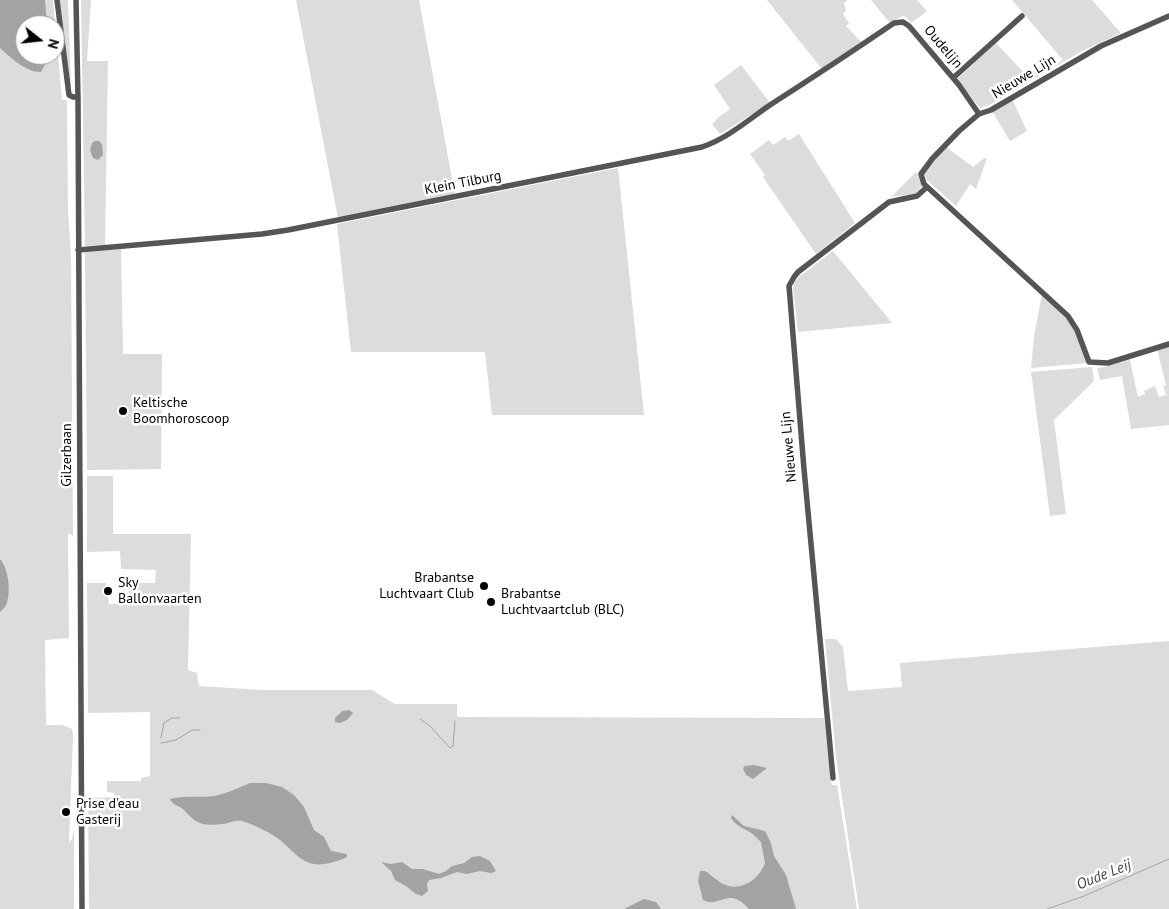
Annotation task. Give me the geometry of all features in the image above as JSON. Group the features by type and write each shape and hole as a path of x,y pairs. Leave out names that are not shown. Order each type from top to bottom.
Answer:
{"street":[{"path":"57,0 70,95 73,98 78,97"},
{"name":"Gilzerbaan","path":"76,0 82,909"},
{"path":"954,78 1022,16"},
{"name":"Nieuwe Lijn","path":"834,778 804,469 789,286 798,272 889,202 917,196 927,187 921,174 924,169 959,131 979,114 991,110 1101,46 1169,16"},
{"name":"Oudelijn","path":"828,69 894,23 899,22 909,26 954,78 979,114"},
{"name":"Klein Tilburg","path":"78,250 262,234 288,230 702,147 720,140 828,69"},
{"path":"927,187 1062,309 1077,330 1087,360 1091,363 1108,363 1169,344"}],"shaded area":[{"path":"0,0 53,0 54,15 15,15 15,65 59,65 62,100 67,100 68,210 71,257 73,536 68,533 69,638 45,640 46,725 62,725 72,729 73,736 69,842 74,832 74,909 0,909"},
{"path":"0,0 45,0 46,15 15,15 15,61 0,48"},
{"path":"59,0 68,0 71,86 69,85 65,51 65,15 61,15"},
{"path":"81,0 91,0 87,61 108,61 105,245 85,246"},
{"path":"296,0 419,0 455,195 338,218"},
{"path":"767,0 848,0 844,3 846,10 843,14 849,23 846,26 861,42 822,69"},
{"path":"871,0 917,0 927,11 911,23 906,17 902,16 890,23"},
{"path":"1012,0 1092,0 1121,33 1082,51 989,105 980,108 957,79 996,43 1027,76 1040,66 1044,71 1063,60"},
{"path":"21,65 45,65 41,72"},
{"path":"741,65 770,103 720,134 712,124 730,109 714,85"},
{"path":"1012,99 1027,131 1010,141 992,111"},
{"path":"799,134 855,223 816,254 763,177 765,175 750,154 769,140 773,145 785,137 788,141"},
{"path":"99,141 102,144 103,155 98,160 93,158 90,150 92,143"},
{"path":"946,147 973,167 987,158 976,189 970,184 956,206 927,180 924,174"},
{"path":"618,168 644,415 492,415 485,352 351,352 337,224"},
{"path":"916,172 922,183 918,192 891,197"},
{"path":"121,249 123,354 162,354 161,469 87,470 85,252"},
{"path":"833,251 892,323 798,332 793,289 794,282"},
{"path":"1042,294 1072,324 1087,363 1031,368 1034,336"},
{"path":"1169,346 1169,425 1131,429 1122,376 1100,380 1097,368 1130,360 1138,397 1145,394 1144,391 1155,386 1159,397 1166,395 1163,386 1166,385 1157,349"},
{"path":"1092,367 1094,381 1054,420 1066,514 1050,516 1031,372"},
{"path":"87,476 113,476 113,534 191,534 188,670 197,673 199,686 262,690 372,690 395,704 457,704 457,717 824,718 831,782 832,785 837,785 857,909 89,909 88,798 114,797 114,793 107,792 107,781 141,781 141,778 150,776 150,712 88,713 87,583 106,583 106,596 108,596 109,604 129,603 129,583 155,583 156,570 121,569 120,551 87,552"},
{"path":"0,559 7,573 9,592 6,605 0,612"},
{"path":"825,639 836,639 843,647 848,691 902,687 900,663 1169,641 1169,909 859,909 836,758"},
{"path":"349,710 353,713 347,720 340,723 335,722 335,718 342,711"},
{"path":"754,765 767,768 753,779 746,775 743,768"},
{"path":"250,783 266,783 282,787 294,795 304,807 314,830 324,837 331,851 347,854 347,857 326,864 309,863 300,858 276,837 257,827 240,821 216,825 200,823 170,799 214,796"},
{"path":"732,815 744,826 765,831 771,843 774,856 786,875 796,909 749,909 742,902 730,898 714,902 703,900 698,881 700,871 705,871 721,883 734,887 747,884 753,880 765,863 761,842 736,824 731,818"},
{"path":"480,856 490,861 496,871 491,873 480,871 467,874 457,872 429,880 427,884 428,891 422,896 395,880 391,871 381,862 391,864 402,862 412,869 423,869 439,874 452,866 464,863 472,857"},
{"path":"644,899 656,902 661,909 624,909"}],"waterway":[{"path":"161,738 164,723 172,718 180,718"},
{"path":"420,719 430,726 450,748 453,746 455,721"},
{"path":"161,743 176,740 192,730 200,730"},
{"name":"Oude Leij","path":"1047,909 1084,896 1169,859"}],"place":[{"name":"Keltische Boomhoroscoop","path":"123,411"},
{"name":"Brabantse Luchtvaart Club","path":"484,586"},
{"name":"Sky Ballonvaarten","path":"108,591"},
{"name":"Brabantse Luchtvaartclub (BLC)","path":"491,602"},
{"name":"Prise d'eau Gasterij","path":"66,812"}]}
